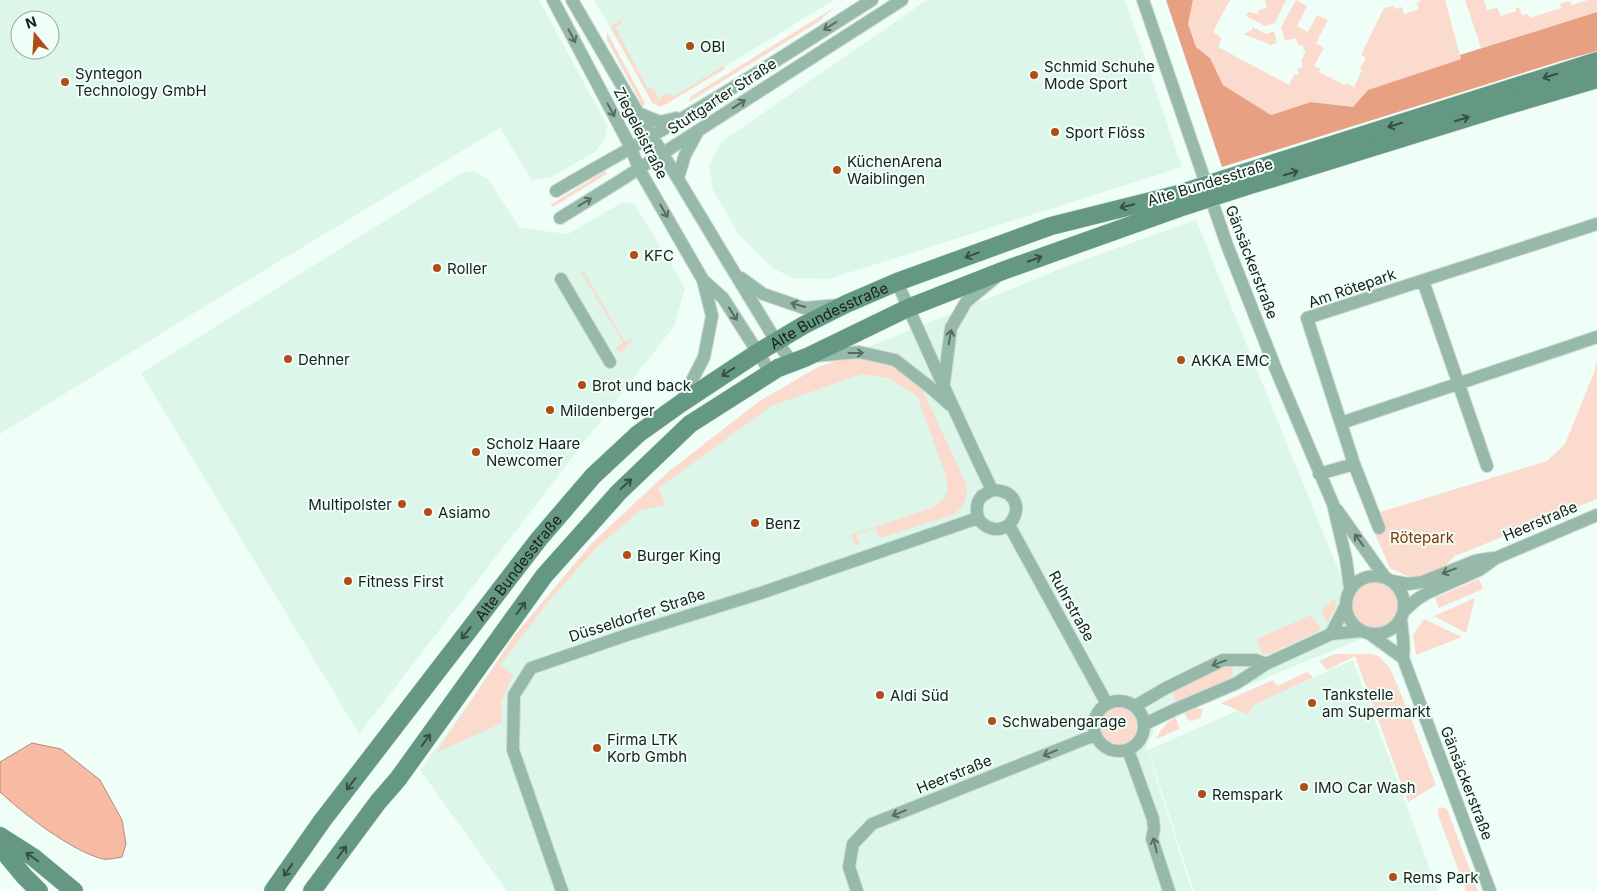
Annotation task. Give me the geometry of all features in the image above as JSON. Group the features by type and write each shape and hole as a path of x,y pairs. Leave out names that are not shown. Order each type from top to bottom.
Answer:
{"main road":[{"name":"Alte Bundesstraße","path":"1242,180 1597,61"},
{"name":"Alte Bundesstraße","path":"1242,180 1597,79"},
{"path":"1177,202 1242,180"},
{"name":"Alte Bundesstraße","path":"312,891 403,771 544,576 619,492 690,424 771,373 908,308 1177,202"},
{"name":"Alte Bundesstraße","path":"273,891 322,821 539,539 593,476 638,434 776,341 846,304 897,282 1051,226 1177,202"},
{"path":"0,836 33,857 74,891"},
{"path":"0,847 39,891"}],"street":[{"name":"Ziegeleistraße","path":"553,0 631,148 639,169 703,280 712,316 711,324 704,357 680,404"},
{"name":"Ziegeleistraße","path":"572,0 776,341 800,360"},
{"name":"Stuttgarter Straße","path":"556,191 692,113 872,0"},
{"name":"Stuttgarter Straße","path":"560,218 902,0"},
{"name":"Gänsäckerstraße","path":"1143,0 1227,245 1319,474 1333,504 1388,579"},
{"name":"Stuttgarter Straße","path":"638,113 660,122 692,113"},
{"name":"Ziegeleistraße","path":"678,178 685,155 698,131"},
{"name":"Am Rötepark","path":"1379,528 1354,464 1307,318 1597,224"},
{"path":"944,385 951,328 966,302 1005,270"},
{"name":"Ziegeleistraße","path":"734,272 762,294 804,308 846,304"},
{"path":"561,279 610,362"},
{"name":"Ziegeleistraße","path":"703,280 723,298 771,373"},
{"path":"1423,281 1487,466"},
{"path":"897,282 992,490"},
{"path":"1341,423 1597,337"},
{"path":"800,360 859,352 895,360 953,408"},
{"path":"1319,474 1354,464"},
{"path":"992,490 1006,492 1016,503 1014,520 1002,528 995,529 983,524 978,518 977,506 981,497 992,490"},
{"name":"Gänsäckerstraße","path":"1333,504 1346,559 1350,588"},
{"name":"Heerstraße","path":"1402,615 1416,600 1426,593 1479,570 1496,558 1597,515"},
{"name":"Düsseldorfer Straße","path":"562,891 513,750 514,695 531,668 978,518"},
{"name":"Ruhrstraße","path":"1009,525 1107,704"},
{"name":"Heerstraße","path":"1388,579 1408,584 1422,582 1475,561 1496,558"},
{"path":"1145,724 1237,683 1266,664 1330,634 1366,632 1380,634 1390,630 1402,615 1404,604 1399,587 1388,579 1375,575 1363,577 1357,581 1350,588 1345,607 1330,634"},
{"path":"1345,607 1351,622 1403,658"},
{"name":"Gänsäckerstraße","path":"1402,615 1402,637 1405,647 1403,658 1490,891"},
{"path":"1135,706 1166,688 1223,660 1256,660 1266,664"},
{"path":"1121,701 1135,706 1143,717 1145,724 1141,740 1135,746 1120,752 1112,751 1099,742 1095,735 1094,721 1101,708 1107,704 1121,701"},
{"name":"Heerstraße","path":"857,891 849,868 853,844 872,824 1095,735"},
{"path":"1128,750 1153,820 1152,839 1169,891"}],"shaded area":[{"name":"Syntegon Technology GmbH","path":"0,0 539,0 607,125 605,139 595,152 551,177 532,180 500,128 202,308 0,434"},
{"name":"OBI","path":"594,0 834,0 664,104 652,100"},
{"path":"927,0 1125,0 1182,167 829,279 793,278 772,268 740,236 713,190 709,166 721,142"},
{"path":"1166,0 1193,0 1188,24 1196,47 1210,58 1223,85 1271,115 1311,102 1353,107 1368,90 1461,59 1460,55 1597,12 1597,51 1222,167"},
{"path":"473,171 487,178 520,228 568,234 623,202 634,203 685,288 674,326 359,734 141,373 463,172"},
{"path":"1196,220 1359,621 1363,638 1153,724 1153,734 1146,746 1192,891 507,891 420,770 538,609 658,482 829,363 1075,263"},
{"path":"1353,660 1438,891 1194,891 1148,750"},
{"path":"32,743 61,749 100,780 122,820 126,844 122,857 103,859 90,855 48,831 0,792 0,762"}],"green space":[{"path":"1193,0 1230,0 1213,32 1221,40 1218,47 1289,85 1294,75 1299,74 1297,69 1303,67 1301,61 1306,51 1303,50 1304,47 1298,44 1295,38 1285,41 1281,27 1296,0 1307,6 1297,26 1308,32 1317,15 1328,20 1316,43 1324,48 1314,66 1320,69 1319,72 1345,85 1346,83 1354,87 1366,58 1361,55 1384,8 1394,6 1395,9 1402,7 1404,14 1419,9 1417,3 1420,0 1445,0 1461,59 1369,90 1353,107 1311,102 1271,115 1223,85 1210,58 1196,47 1188,24"},
{"path":"1265,0 1286,0 1275,23 1265,26 1246,16 1248,12 1257,14 1259,10 1267,7"},
{"path":"1465,0 1484,0 1487,10 1497,8 1501,16 1516,11 1516,8 1519,7 1522,15 1528,14 1530,18 1561,8 1560,4 1570,1 1572,5 1588,0 1597,0 1597,12 1481,48"},
{"path":"835,7 818,22 689,102 690,97"},
{"path":"621,20 622,23 615,27 647,87 655,90 658,100 665,93 674,96 723,66 725,69 661,107 652,103 610,26"},
{"path":"1252,27 1267,34 1274,31 1277,43 1270,45 1244,34 1252,30"},
{"path":"607,32 645,103 643,107 607,40"},
{"path":"605,171 607,174 553,207 550,205"},
{"path":"583,270 625,342 634,337 622,352 615,348 623,343 581,272"},
{"path":"851,357 880,360 902,369 922,389 965,481 967,493 963,505 953,515 879,538 875,528 856,535 859,544 855,546 851,535 934,507 943,499 948,490 946,476 917,396 888,378 862,374 771,406 659,488 665,505 641,510 597,547 549,601 500,665 513,675 501,702 502,723 436,753 514,636 592,543 668,472 761,400 818,367"},
{"name":"Rötepark","path":"1597,360 1597,499 1455,556 1445,566 1417,577 1411,578 1390,568 1367,516 1547,461 1565,444 1595,370"},
{"path":"1479,579 1483,589 1439,608 1435,598"},
{"path":"1371,582 1379,582 1388,586 1394,592 1398,605 1394,618 1388,624 1379,628 1371,628 1362,624 1356,618 1352,609 1352,601 1356,592 1362,586"},
{"path":"1336,598 1335,609 1327,623 1321,610"},
{"path":"1475,598 1466,633 1434,616"},
{"path":"1311,615 1321,629 1271,653 1262,654 1257,639"},
{"path":"1424,619 1462,637 1416,655 1413,635"},
{"path":"1335,654 1370,654 1379,656 1390,668 1436,785 1408,802 1355,656 1327,670 1319,661"},
{"path":"1224,667 1233,667 1232,676 1226,685 1177,704 1172,691"},
{"path":"1307,672 1313,677 1254,705 1247,714 1221,703 1273,680 1277,686"},
{"path":"1194,707 1203,709 1200,718 1192,721 1188,720 1183,711"},
{"path":"1119,708 1132,713 1137,726 1132,739 1119,744 1106,739 1101,726 1106,713"},
{"path":"1175,717 1180,729 1156,739 1164,726"},
{"path":"1442,807 1447,809 1478,891 1466,891 1438,815 1438,809"}],"place":[{"name":"OBI","path":"690,46"},
{"name":"Schmid Schuhe Mode Sport","path":"1034,75"},
{"name":"Syntegon Technology GmbH","path":"65,82"},
{"name":"Sport Flöss","path":"1055,132"},
{"name":"KüchenArena Waiblingen","path":"837,170"},
{"name":"KFC","path":"634,255"},
{"name":"Roller","path":"437,268"},
{"name":"Dehner","path":"288,359"},
{"name":"AKKA EMC","path":"1181,360"},
{"name":"Brot und back","path":"582,385"},
{"name":"Mildenberger","path":"550,410"},
{"name":"Scholz Haare Newcomer","path":"476,452"},
{"name":"Multipolster","path":"402,504"},
{"name":"Asiamo","path":"428,512"},
{"name":"Benz","path":"755,523"},
{"name":"Burger King","path":"627,555"},
{"name":"Fitness First","path":"348,581"},
{"name":"Aldi Süd","path":"880,695"},
{"name":"Tankstelle am Supermarkt","path":"1312,703"},
{"name":"Schwabengarage","path":"992,721"},
{"name":"Firma LTK Korb Gmbh","path":"597,748"},
{"name":"IMO Car Wash","path":"1304,787"},
{"name":"Remspark","path":"1202,794"},
{"name":"Rems Park","path":"1393,877"}]}
